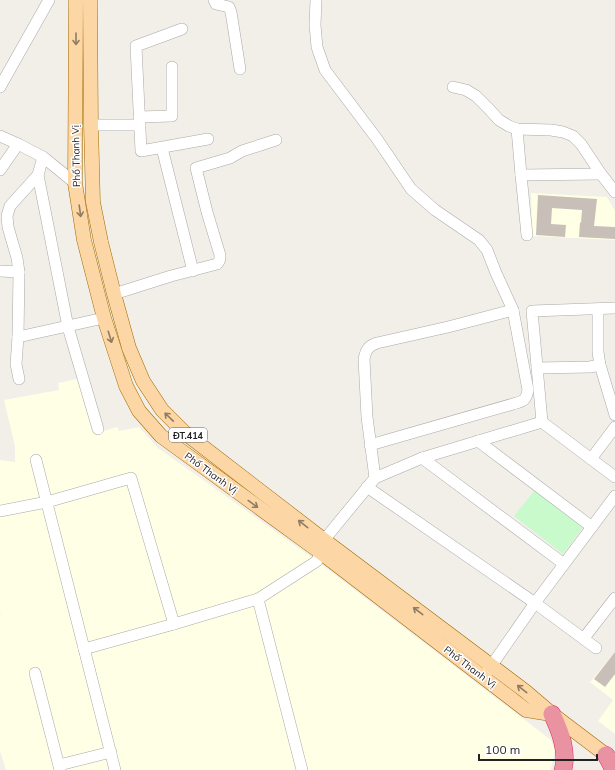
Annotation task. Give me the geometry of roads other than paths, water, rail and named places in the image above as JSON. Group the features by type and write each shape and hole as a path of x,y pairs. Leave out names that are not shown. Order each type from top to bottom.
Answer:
{"highway":[{"path":"552,714 559,730 564,748 563,770"},
{"path":"611,758 614,770"}],"main road":[{"name":"Phố Thanh Vị","path":"76,0 75,183 84,240 104,318 126,386 139,411 161,436 322,546"},
{"name":"Phố Thanh Vị","path":"90,0 93,202 101,242 129,348 143,382 162,410 185,433 322,546 488,672 525,691 552,714 611,758"}],"street":[{"path":"0,87 49,0"},
{"path":"214,0 216,4 228,7 231,12 240,69"},
{"path":"316,0 315,25 317,47 325,70 377,139 411,189 435,210 478,240 487,250 513,310 528,390 526,398 523,401 370,446"},
{"path":"182,29 136,46 139,121 142,151 208,139"},
{"path":"91,125 139,121 172,116 172,67"},
{"path":"453,87 466,90 476,96 490,108 499,120 509,126 517,129 551,130 563,132 573,136 581,144 615,192"},
{"path":"517,129 520,175 527,235"},
{"path":"0,136 18,144 42,158 75,183"},
{"path":"114,294 217,264 220,260 220,255 196,168 230,158 242,151 276,140"},
{"path":"0,170 18,144"},
{"path":"163,152 193,271"},
{"path":"42,158 38,175 68,327 98,429"},
{"path":"520,175 601,174"},
{"path":"18,379 16,364 19,272 17,258 8,227 7,216 10,206 38,175"},
{"path":"0,270 19,272"},
{"path":"615,308 532,311 542,422 615,477"},
{"path":"598,309 598,352 600,365 615,415"},
{"path":"375,478 370,446 365,386 364,358 370,345 513,310"},
{"path":"18,338 104,318"},
{"path":"537,368 590,367 600,365"},
{"path":"84,649 258,599 317,561 322,546 375,478 422,458 542,422"},
{"path":"592,459 615,428"},
{"path":"478,441 592,527"},
{"path":"422,458 564,564"},
{"path":"36,460 115,770"},
{"path":"0,511 47,502 131,478 174,624"},
{"path":"367,487 535,603 596,648"},
{"path":"488,672 535,603 615,496"},
{"path":"584,638 615,598"},
{"path":"258,599 302,770"},
{"path":"35,673 60,768 111,752"}]}
